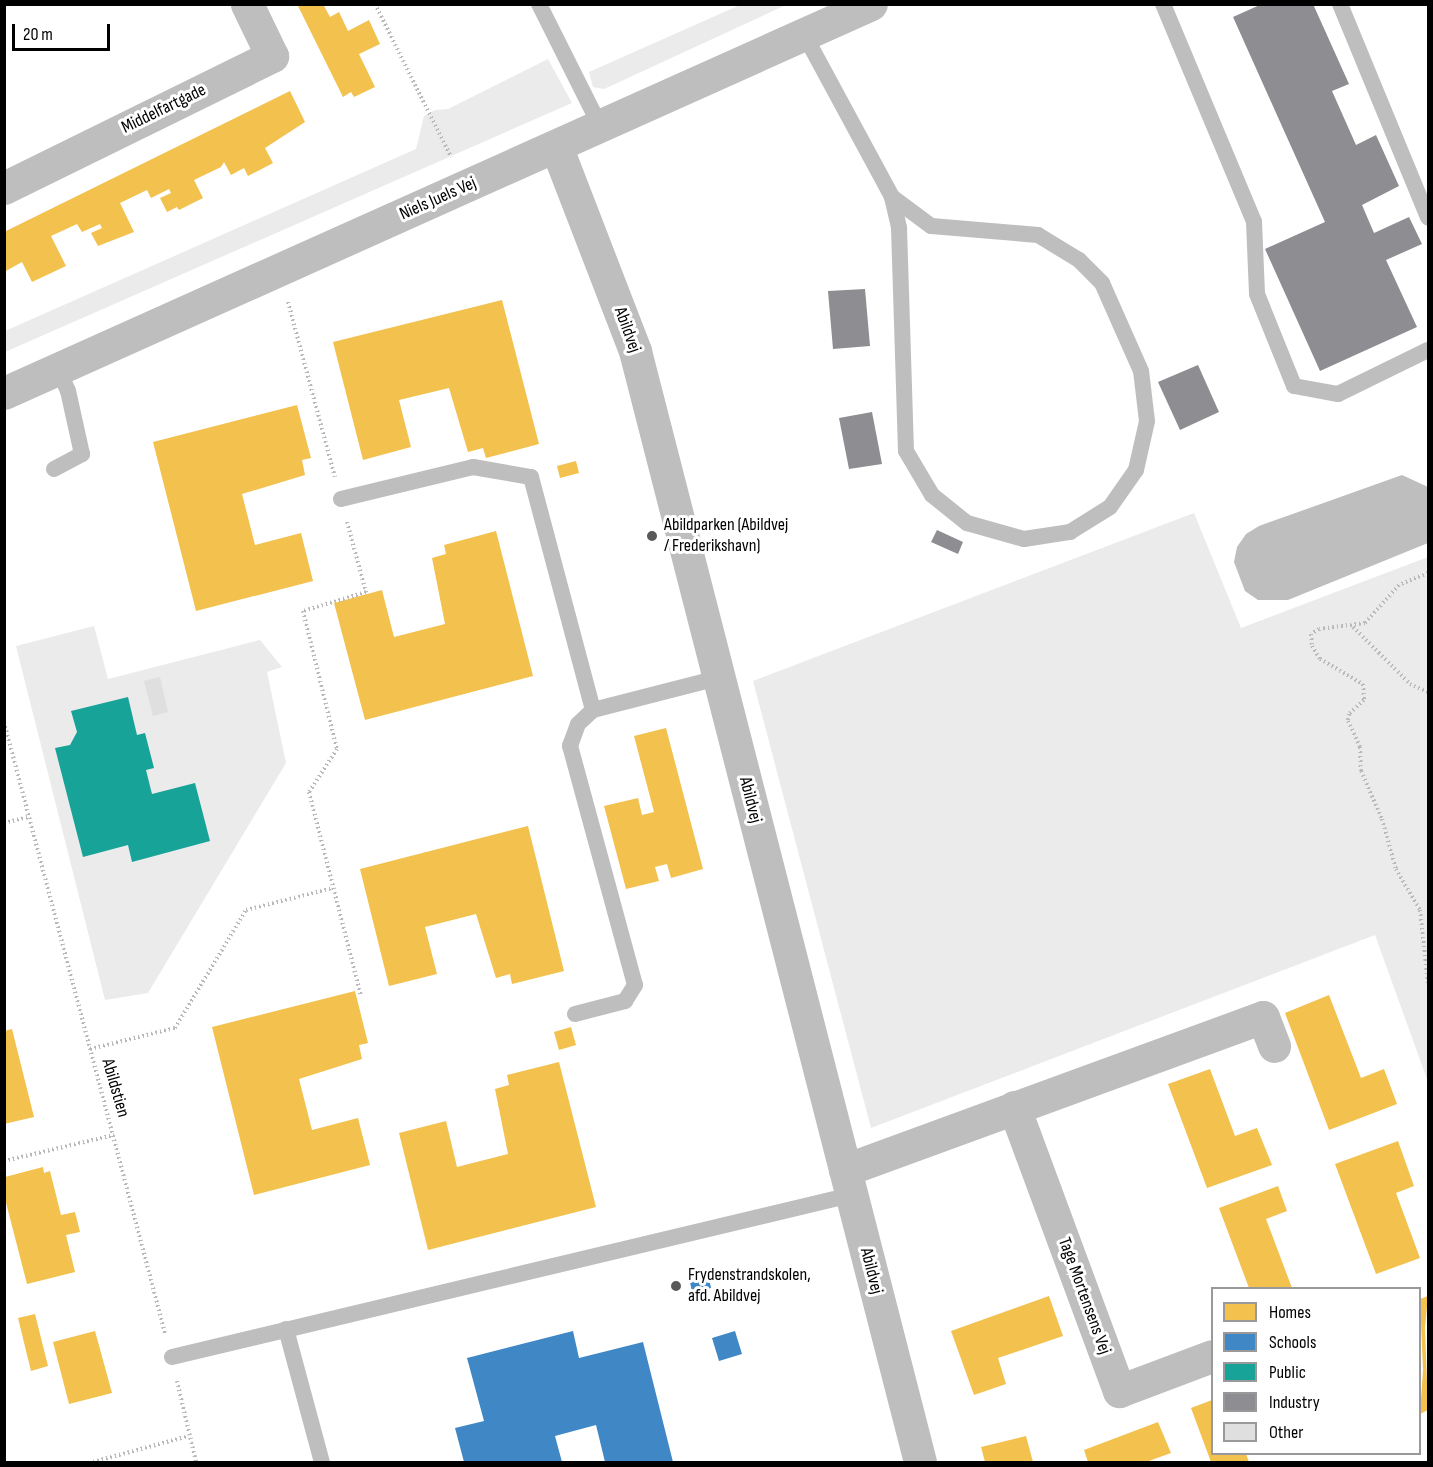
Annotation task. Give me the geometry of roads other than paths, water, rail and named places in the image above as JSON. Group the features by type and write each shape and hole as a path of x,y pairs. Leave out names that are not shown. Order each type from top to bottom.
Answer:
{"street":[{"name":"Middelfartgade","path":"4,188 272,56 247,4"},
{"name":"Niels Juels Vej","path":"4,393 871,4"},
{"name":"Abildvej","path":"556,146 635,351 920,1462"},
{"path":"848,1182 1014,1107 1263,1017 1274,1046"},
{"name":"Tage Mortensens Vej","path":"1014,1107 1119,1390 1211,1356"}],"lane":[{"path":"539,4 600,126"},
{"path":"1163,4 1254,222 1257,294 1294,386 1338,394 1428,350"},
{"path":"1340,4 1428,218"},
{"path":"804,34 892,197 899,228 906,451 932,495 967,523 1024,539 1070,532 1110,507 1136,470 1147,421 1141,371 1102,284 1079,260 1038,235 931,226 892,197"},
{"path":"54,469 82,454 68,391 58,369"},
{"path":"341,499 473,467 531,477 593,710"},
{"path":"575,1014 626,1001 635,985 570,746 578,724 593,710 718,678"},
{"path":"172,1358 848,1182"},
{"path":"286,1329 322,1462"}],"place":[{"name":"Abildparken (Abildvej / Frederikshavn)","path":"652,536"},
{"name":"Frydenstrandskolen, afd. Abildvej","path":"676,1286"}]}
